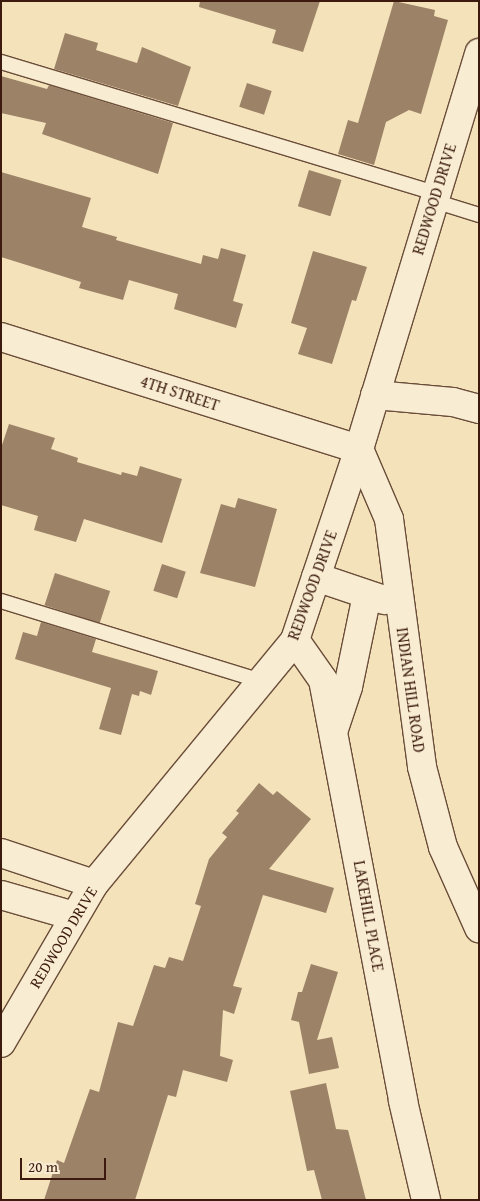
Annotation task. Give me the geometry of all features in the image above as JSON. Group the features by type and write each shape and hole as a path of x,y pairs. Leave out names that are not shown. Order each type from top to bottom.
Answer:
{"street":[{"name":"REDWOOD DRIVE","path":"1,1043 94,884 295,640 359,449 479,53"},
{"name":"4TH STREET","path":"1,336 359,449"},
{"path":"375,395 453,402 479,409"},
{"name":"INDIAN HILL ROAD","path":"359,449 390,519 399,605 422,767 442,847 479,928"},
{"path":"316,577 399,605"},
{"path":"334,730 348,688 367,594"},
{"name":"LAKEHILL PLACE","path":"295,640 323,680 403,1101 426,1200"},
{"path":"1,854 94,884"},
{"path":"1,895 74,916"}],"lane":[{"path":"1,62 435,197 479,216"},
{"path":"1,601 261,681"}],"building":[{"path":"200,1 320,1 303,52 272,43 276,30 199,7"},
{"path":"394,1 435,10 434,16 448,20 421,114 409,110 386,122 374,165 338,154 348,120 358,123"},
{"path":"65,33 98,43 96,50 137,63 142,47 191,67 178,106 54,69"},
{"path":"1,76 47,89 49,85 173,123 158,174 42,134 46,123 1,113"},
{"path":"247,83 272,91 264,115 239,107"},
{"path":"309,170 342,180 330,216 298,206"},
{"path":"1,172 91,198 82,227 117,237 116,240 201,264 203,255 218,259 221,248 246,255 233,301 243,304 236,328 174,309 178,294 129,280 123,300 79,288 81,282 1,257"},
{"path":"313,251 367,267 356,301 352,300 332,364 298,354 307,328 291,323"},
{"path":"9,424 55,438 51,449 78,458 77,462 121,475 122,472 137,476 140,466 182,479 162,543 84,519 76,542 34,530 38,516 1,505 1,448"},
{"path":"238,498 277,509 255,587 200,573 221,504 235,508"},
{"path":"162,564 186,572 177,598 153,591"},
{"path":"55,573 110,591 100,623 44,605"},
{"path":"41,622 96,639 92,652 158,671 151,695 140,691 139,696 132,694 121,735 99,729 111,688 15,659 23,632 37,636"},
{"path":"259,783 273,795 277,791 311,819 269,869 334,888 326,913 263,895 233,986 242,988 234,1014 223,1010 220,1056 233,1060 227,1082 183,1070 176,1097 168,1095 135,1200 44,1200 57,1160 64,1163 90,1089 99,1092 118,1022 133,1026 154,965 165,968 169,957 183,961 201,906 195,904 209,859 227,837 222,833 239,813 236,811"},
{"path":"311,964 338,972 317,1040 332,1037 339,1068 309,1074 299,1022 291,1020 298,992 302,992"},
{"path":"326,1083 336,1129 348,1130 366,1200 322,1200 314,1170 307,1171 290,1091"}]}
